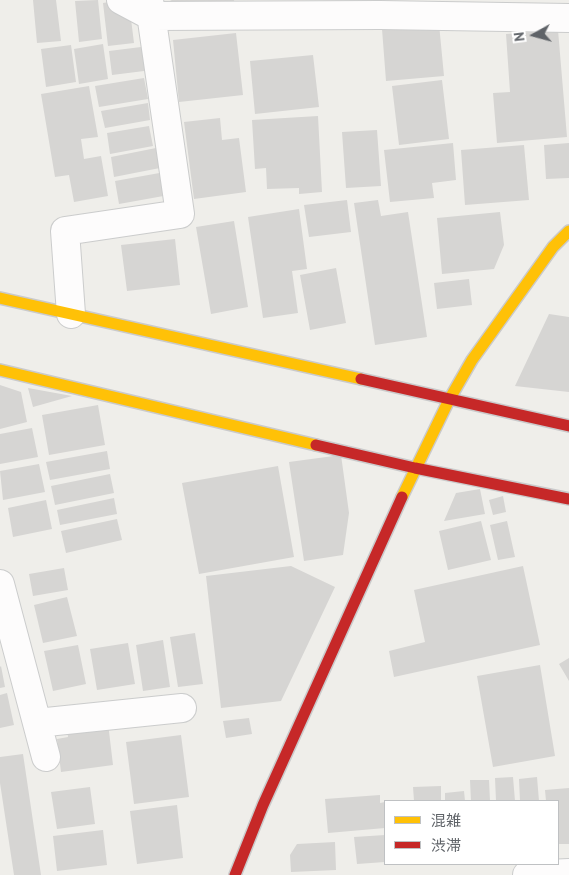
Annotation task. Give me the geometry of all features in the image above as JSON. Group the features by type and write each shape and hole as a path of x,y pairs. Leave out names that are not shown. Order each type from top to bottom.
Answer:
{"street":[{"path":"121,0 150,8 268,8 569,18"},
{"path":"71,314 65,232 180,214 150,8"},
{"path":"235,875 263,805 416,468 449,400 472,360 554,246 569,231"},
{"path":"0,298 569,426"},
{"path":"0,370 416,468 569,499"},
{"path":"0,584 46,757"},
{"path":"37,723 182,708"},
{"path":"527,875 569,873"}],"building":[{"path":"33,0 56,0 61,41 37,43"},
{"path":"98,0 102,39 79,42 75,1"},
{"path":"170,0 234,0 235,6 188,11"},
{"path":"115,1 130,11 134,43 108,46 103,3"},
{"path":"439,24 444,76 386,81 382,29"},
{"path":"558,30 567,137 497,143 493,93 510,92 506,34"},
{"path":"236,33 243,95 179,102 173,40"},
{"path":"103,44 108,79 79,84 74,49"},
{"path":"71,45 76,82 46,87 41,49"},
{"path":"149,46 152,70 112,75 109,51"},
{"path":"313,55 319,107 255,114 250,61"},
{"path":"144,78 148,99 99,107 95,86"},
{"path":"442,80 449,139 399,145 392,86"},
{"path":"89,86 98,137 81,139 84,159 101,156 108,196 74,202 69,175 55,177 41,94"},
{"path":"148,103 150,120 105,128 101,111"},
{"path":"318,116 322,192 299,194 299,188 267,189 266,168 255,169 252,120"},
{"path":"220,118 222,140 239,138 246,192 194,199 184,122"},
{"path":"149,126 153,146 110,154 107,133"},
{"path":"377,130 381,186 346,188 342,132"},
{"path":"453,143 456,180 432,183 434,198 390,202 384,150"},
{"path":"569,143 569,178 546,179 544,145"},
{"path":"524,145 529,200 465,205 461,150"},
{"path":"161,147 165,167 114,177 111,157"},
{"path":"165,172 169,195 119,204 115,181"},
{"path":"347,200 351,232 309,237 304,205"},
{"path":"378,200 381,216 408,212 427,337 375,345 354,203"},
{"path":"299,209 307,269 292,271 298,313 263,318 248,217"},
{"path":"500,212 504,245 494,269 442,274 437,218"},
{"path":"234,221 248,307 211,314 196,227"},
{"path":"175,239 180,285 127,291 121,245"},
{"path":"336,268 346,323 310,330 300,275"},
{"path":"469,279 472,305 437,309 434,283"},
{"path":"549,314 569,317 569,392 515,386"},
{"path":"0,385 21,392 27,422 0,429"},
{"path":"28,388 72,396 33,407"},
{"path":"98,405 105,445 49,455 42,415"},
{"path":"32,428 38,457 0,464 0,434"},
{"path":"107,451 110,469 50,480 46,462"},
{"path":"341,455 349,513 343,555 304,561 289,462"},
{"path":"39,464 45,492 3,500 0,471"},
{"path":"278,466 294,557 199,574 182,483"},
{"path":"110,474 114,493 55,505 51,486"},
{"path":"480,489 485,514 444,521 456,493"},
{"path":"503,496 506,512 493,515 489,500"},
{"path":"114,498 117,514 60,525 57,510"},
{"path":"46,500 52,529 13,537 8,508"},
{"path":"117,519 122,540 66,553 61,531"},
{"path":"481,521 491,560 448,570 439,531"},
{"path":"507,521 515,557 498,560 490,525"},
{"path":"291,566 335,587 281,701 221,708 206,576"},
{"path":"523,566 540,645 394,677 389,651 425,642 414,590"},
{"path":"64,568 68,590 33,596 29,574"},
{"path":"67,597 77,636 43,643 34,605"},
{"path":"195,633 203,684 178,687 170,637"},
{"path":"163,640 170,687 143,691 136,645"},
{"path":"128,643 135,684 97,690 90,649"},
{"path":"78,645 86,684 53,691 44,651"},
{"path":"569,658 569,681 559,664"},
{"path":"540,665 555,756 493,767 477,676"},
{"path":"0,667 5,687 0,688"},
{"path":"7,693 14,725 0,728 0,695"},
{"path":"249,718 252,734 226,738 223,721"},
{"path":"108,723 113,765 61,772 57,739 68,737 67,728"},
{"path":"181,735 189,797 134,804 126,742"},
{"path":"23,754 41,875 14,875 0,783 0,757"},
{"path":"513,777 515,800 496,800 495,778"},
{"path":"537,777 539,800 520,800 519,779"},
{"path":"470,780 489,780 490,800 471,800"},
{"path":"441,786 441,800 414,800 413,787"},
{"path":"90,787 95,824 57,829 51,792"},
{"path":"569,788 569,844 559,844 559,800 546,800 545,790"},
{"path":"464,791 465,800 445,800 445,793"},
{"path":"380,795 380,803 384,802 384,828 328,833 325,799"},
{"path":"177,805 183,858 137,864 130,811"},
{"path":"103,830 107,865 57,871 53,836"},
{"path":"384,835 384,862 357,864 354,837"},
{"path":"335,842 336,870 291,872 290,855 297,844"}],"traffic: slow":[{"path":"402,497 449,400 472,360 553,247 569,231"},
{"path":"0,298 361,379"},
{"path":"0,370 316,445"}],"traffic: jam":[{"path":"361,379 569,426"},
{"path":"316,445 415,468 569,499"},
{"path":"235,875 263,805 402,497"}]}
